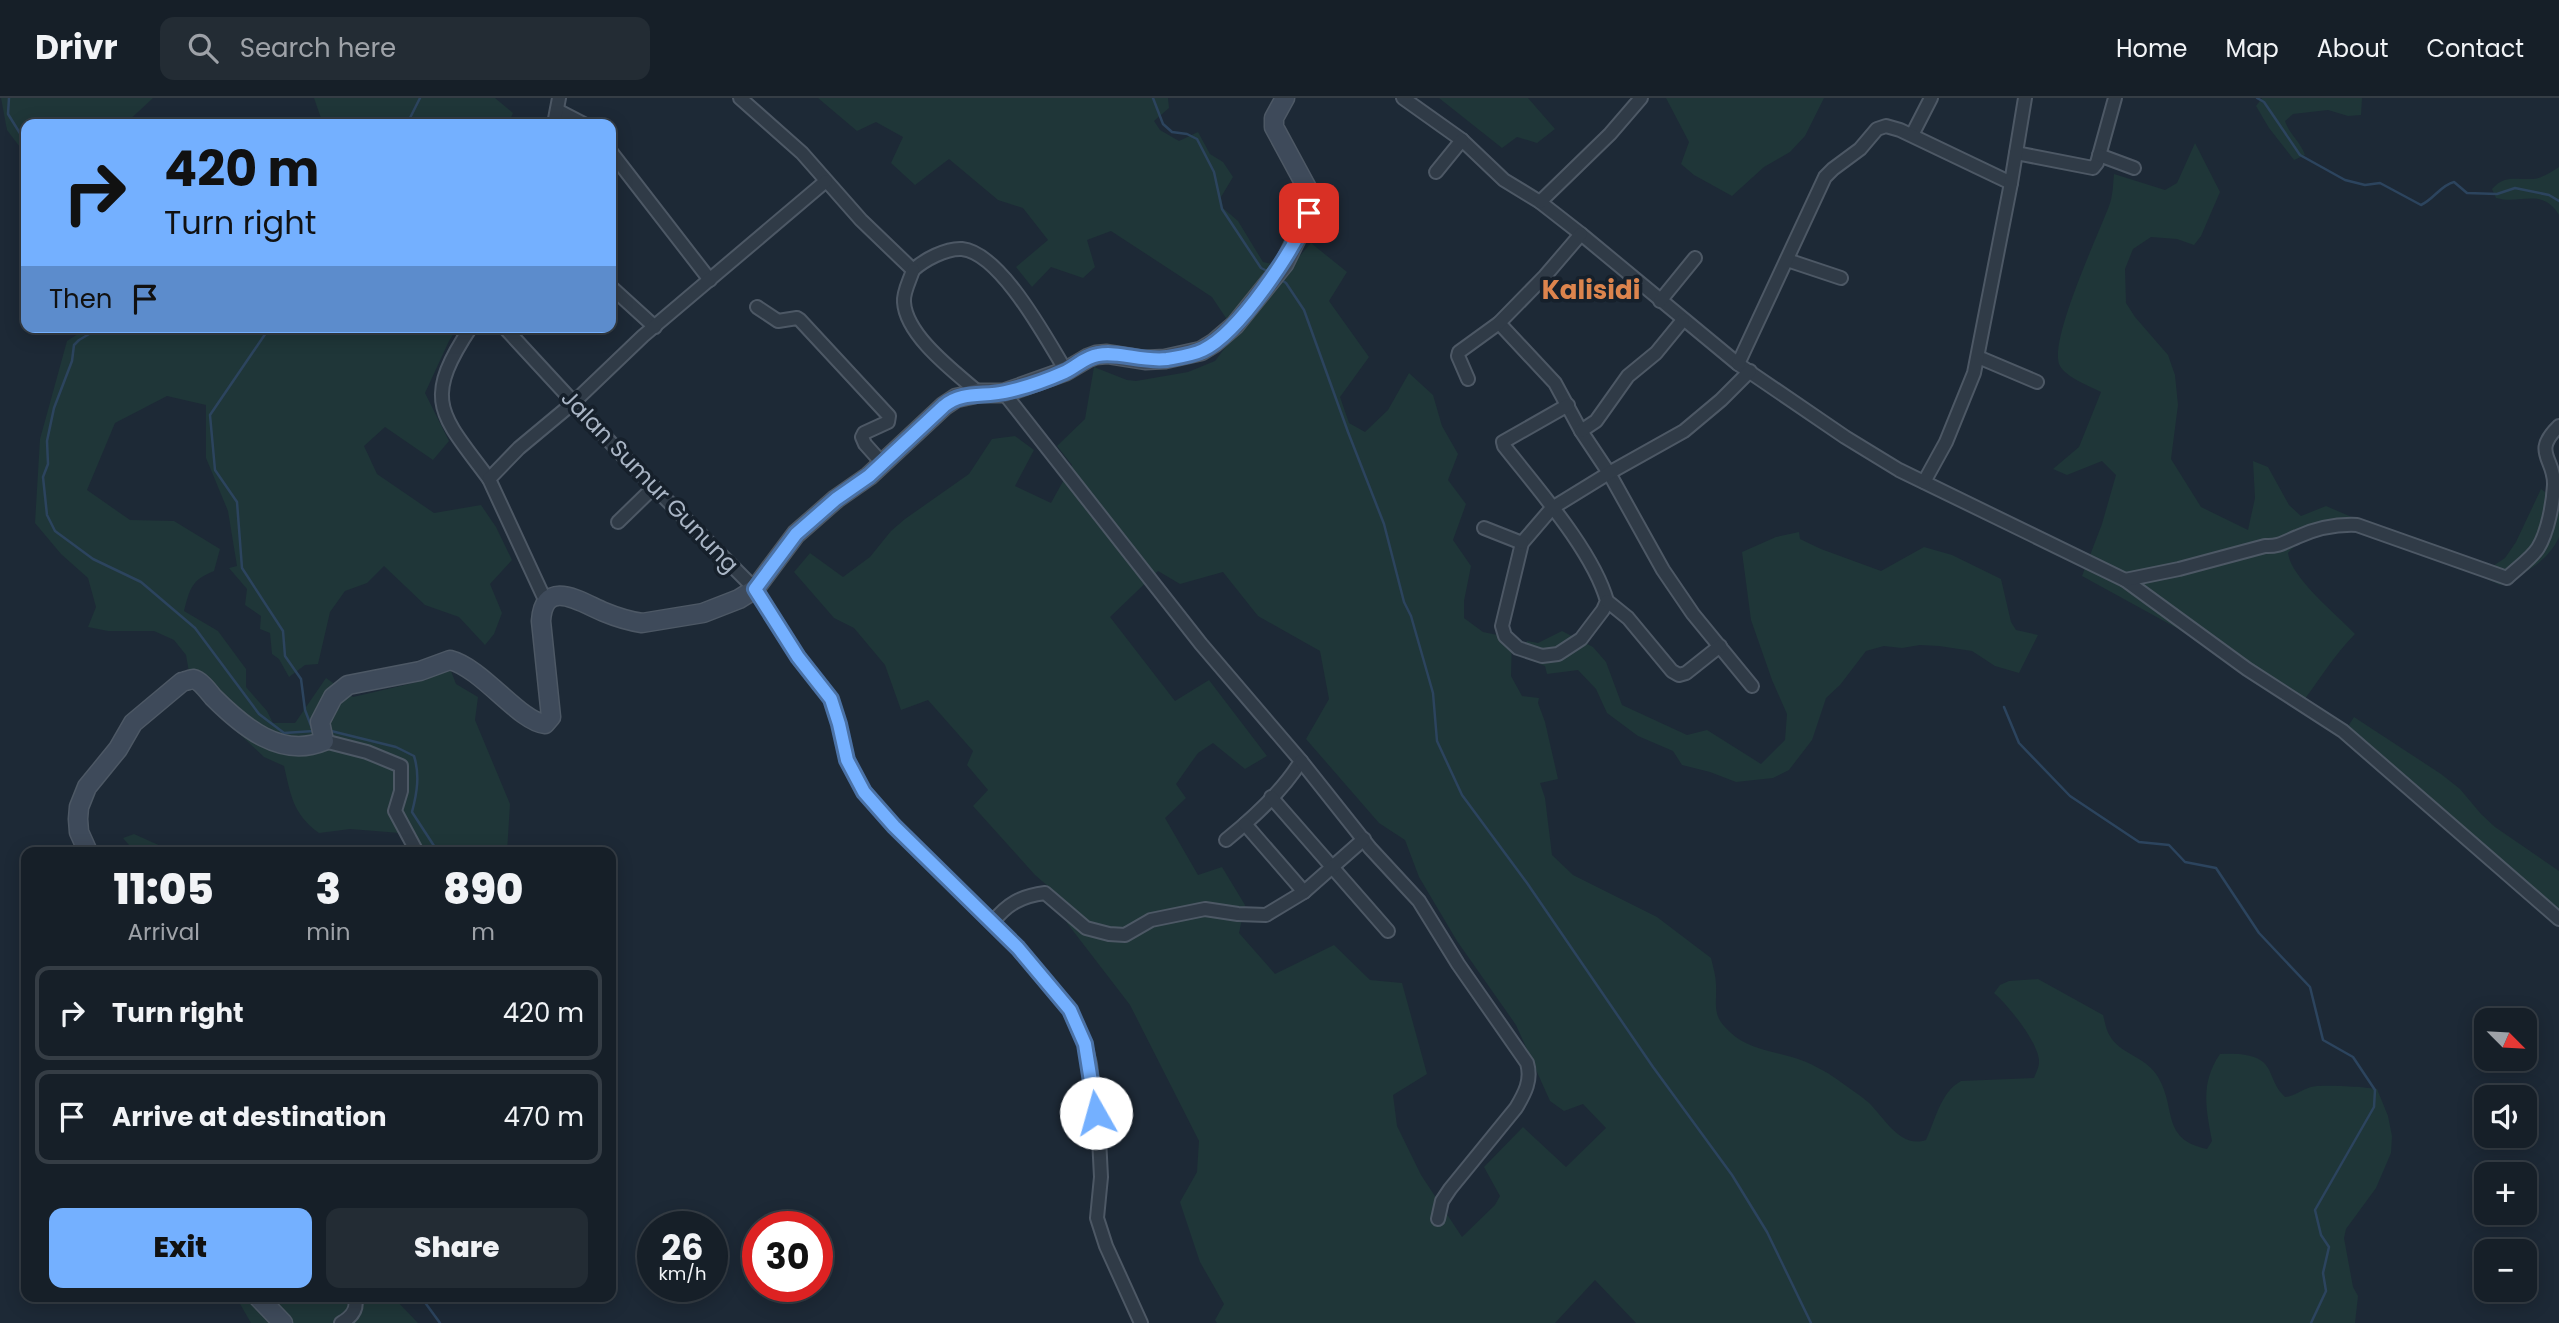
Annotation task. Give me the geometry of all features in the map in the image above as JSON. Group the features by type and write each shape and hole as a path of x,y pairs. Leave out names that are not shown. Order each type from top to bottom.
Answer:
{"street":[{"path":"740,98 802,153 861,220 913,270"},
{"path":"86,847 79,832 78,819 79,807 87,786 118,749 133,723 182,682 193,679 197,681 261,737 287,745 309,747 322,733 333,697 348,685 420,671 450,660 465,666 533,720 545,724 551,717 541,621 546,602 562,595 572,596 603,611 642,623 703,613 739,599 755,589 796,534 883,463 949,402 979,393 1004,393 1066,371 1096,355 1107,354 1145,360 1201,351 1235,325 1284,264 1307,219 1311,202 1307,188 1274,127 1274,118 1285,98"},
{"path":"1403,98 1462,140 1504,180 1540,202 1581,234 1744,368 1845,437 1899,470 2125,580 2247,669 2343,731 2559,919"},
{"path":"1540,202 1609,134 1641,98"},
{"path":"1912,135 1931,98"},
{"path":"1924,482 1959,414 1978,357 2025,98"},
{"path":"2016,153 2089,168 2095,166 2115,98"},
{"path":"558,104 578,119"},
{"path":"1607,601 1581,639 1558,654 1542,656 1518,648 1510,642 1502,626 1522,543 1552,508 1684,431 1721,400 1744,368 1787,260 1828,173 1853,156 1882,126 1912,135 2011,183"},
{"path":"1436,172 1462,140"},
{"path":"2099,155 2134,168"},
{"path":"616,158 710,280"},
{"path":"489,479 519,448 573,403 655,327 826,181"},
{"path":"1468,379 1458,356 1459,352 1499,323 1581,234"},
{"path":"979,393 942,360 906,316 903,298 913,270 943,253 962,249 976,254 1006,278 1066,371"},
{"path":"1660,301 1695,258"},
{"path":"1787,260 1841,278"},
{"path":"616,292 655,327"},
{"path":"757,307 778,321 797,318 800,320 889,415 888,422 864,433 862,437 883,463"},
{"path":"1581,431 1597,421 1628,376 1656,353 1683,320"},
{"path":"1499,323 1555,383 1663,570 1693,614 1752,686"},
{"path":"467,333 453,354 440,398 449,423 489,479 546,602"},
{"name":"Jalan Sumur Gunung","path":"510,333 573,403 755,589 798,657 831,699 847,760 864,792 894,826 1018,948 1070,1010 1079,1026 1090,1064 1101,1177 1097,1218 1106,1246 1141,1323"},
{"path":"1978,357 2037,382"},
{"path":"1004,393 1201,644 1419,901 1458,964 1527,1063 1530,1073 1525,1093 1516,1108 1450,1189 1442,1201 1438,1219"},
{"path":"1569,405 1503,442 1504,446 1588,559 1607,601 1628,618 1672,671 1679,676 1720,646"},
{"path":"2125,580 2265,546 2276,547 2297,536 2337,524 2357,525 2507,578 2538,548 2552,510 2554,484 2544,453 2547,442 2559,426"},
{"path":"618,522 654,487"},
{"path":"1484,528 1522,543"},
{"path":"322,733 401,766 401,790 394,811 414,847"},
{"path":"1226,840 1293,774 1301,761"},
{"path":"1271,797 1388,931"},
{"path":"1245,824 1304,892"},
{"path":"992,923 1011,903 1028,895 1045,893 1086,928 1109,934 1125,935 1151,920 1205,909 1266,915 1304,892 1364,839"},
{"path":"263,1302 283,1323"},
{"path":"341,1323 348,1319 355,1309 355,1302"}],"green space":[{"path":"1,98 153,98 130,119 21,119 21,148 7,130"},
{"path":"314,98 495,98 513,113 510,119 321,119"},
{"path":"818,98 1168,98 1169,108 1154,121 1160,130 1179,141 1198,132 1210,154 1223,162 1233,177 1221,197 1223,208 1238,221 1263,262 1289,268 1311,243 1347,272 1329,301 1369,357 1340,397 1349,423 1365,432 1388,410 1409,373 1433,395 1442,426 1458,454 1448,480 1466,504 1453,540 1471,566 1464,601 1464,618 1483,632 1512,638 1511,676 1522,696 1539,698 1538,703 1558,779 1540,783 1545,798 1552,855 1573,875 1657,917 1711,958 1716,978 1718,1016 1737,1038 1828,1073 1864,1099 1893,1130 1908,1140 1926,1140 1943,1099 1961,1081 2034,1078 2039,1062 2034,1045 2014,1015 1994,993 2000,985 2009,981 2038,979 2103,1015 2114,1042 2156,1074 2163,1086 2172,1120 2182,1138 2207,1149 2212,1141 2207,1086 2209,1075 2220,1054 2240,1054 2259,1059 2268,1068 2285,1097 2316,1086 2377,1089 2388,1116 2392,1136 2391,1153 2376,1188 2346,1229 2344,1238 2353,1287 2358,1296 2355,1323 1636,1323 1595,1280 1555,1323 1217,1323 1215,1320 1224,1304 1200,1262 1180,1202 1197,1172 1199,1141 1130,1005 1067,923 1071,906 1035,875 973,806 988,790 967,765 973,751 928,700 901,710 885,665 854,628 834,618 794,572 810,553 843,577 870,557 891,531 905,519 969,474 992,439 1015,436 1034,450 1015,486 1051,503 1072,465 1057,446 1085,419 1094,367 1136,381 1188,372 1215,361 1236,333 1212,297 1111,231 1087,240 1095,267 1083,278 1051,267 1032,287 1016,267 1048,240 1023,208 998,200 949,159 915,185 891,163 903,137 876,122 857,131","holes":["1158,571 1180,584 1223,572 1258,616 1320,651 1329,699 1306,739 1379,823 1405,840 1419,877 1457,941 1516,1025 1550,1101 1564,1111 1583,1104 1606,1128 1566,1167 1523,1127 1484,1167 1500,1196 1495,1205 1462,1237 1421,1175 1397,1126 1393,1095 1427,1074 1402,983 1370,980 1334,945 1275,974 1239,933 1245,905 1222,867 1198,875 1165,818 1186,798 1176,784 1198,753 1213,743 1245,769 1267,756 1209,680 1175,701 1110,617"]},
{"path":"1439,98 1528,98 1555,129 1537,143 1517,137 1502,148"},
{"path":"1666,98 1824,98 1805,136 1790,152 1764,167 1732,196 1694,175 1681,164 1689,142"},
{"path":"2262,98 2362,98 2361,115 2348,116 2328,110 2293,114 2285,121 2305,155 2294,160 2256,106"},
{"path":"2195,143 2220,192 2201,236 2194,245 2177,239 2151,237 2133,249 2125,269 2126,303 2168,355 2175,375 2178,405 2171,459 2201,507 2248,530 2255,498 2253,461 2268,467 2289,505 2301,516 2326,506 2354,518 2359,530 2320,533 2295,546 2288,553 2297,574 2306,585 2355,634 2299,707 2204,643 2082,576 2102,524 2116,475 2102,461 2067,475 2053,469 2079,447 2101,392 2067,374 2060,366 2058,354 2067,313 2110,202 2114,174 2165,190 2177,183"},
{"path":"2559,167 2559,215 2546,202 2538,199 2496,198 2492,189 2501,181 2537,178"},
{"path":"80,333 454,333 425,393 449,441 433,460 385,427 364,446 377,474 434,513 481,505 496,527 512,560 490,584 502,613 494,634 485,645 459,617 425,605 384,566 367,583 345,591 330,612 318,664 305,665 289,677 279,659 272,654 270,633 260,629 261,616 245,605 247,589 229,568 237,566 228,511 206,458 206,405 167,396 115,423 87,490 130,520 174,521 220,549 214,571 200,578 193,586 184,611 218,631 246,669 246,687 267,711 273,723 295,723 326,678 353,697 426,680 433,675 451,671 456,684 478,697 475,720 510,804 507,847 407,847 400,833 350,829 319,833 298,811 284,766 264,757 192,689 186,655 174,640 154,631 108,631 88,627 96,607 88,578 61,554 35,523 40,439 67,341"},
{"path":"2541,489 2548,494 2554,508 2559,509 2559,537 2554,546 2542,560 2509,581 2500,585 2487,579 2490,568 2505,558 2516,542"},
{"path":"1799,532 1800,539 1821,549 1881,571 1924,547 1952,555 2001,579 2011,622 2016,630 2038,635 2019,673 1995,666 1972,651 1939,646 1884,646 1866,651 1840,685 1826,698 1812,740 1789,770 1773,778 1736,782 1682,765 1673,751 1638,736 1607,713 1596,689 1578,670 1547,674 1545,666 1523,657 1527,641 1538,643 1562,631 1593,647 1606,662 1622,705 1687,735 1707,730 1761,764 1785,740 1787,714 1751,620 1742,552 1776,537"},
{"path":"2354,717 2441,774 2460,789 2495,827 2559,871 2559,912 2340,739"},
{"path":"134,834 163,847 131,847 123,838"},
{"path":"239,1302 398,1302 418,1323 251,1323"}],"waterway":[{"path":"9,98 8,114 21,135"},
{"path":"410,119 420,98"},
{"path":"1153,98 1163,124 1172,132 1187,134 1197,139 1214,172 1222,209 1261,268 1269,272"},
{"path":"2257,98 2264,102 2300,155 2345,180 2365,185 2380,183 2421,205 2454,182 2467,193 2497,194 2515,188 2549,195 2559,201"},
{"path":"1280,279 1286,283 1304,310 1384,524 1404,602 1411,616 1433,693 1437,741 1462,795 1732,1175 1767,1232 1811,1323"},
{"path":"91,333 74,345 72,361 54,408 47,441 48,464 43,477 47,515 55,531 93,559 141,582 195,628 259,714 284,733 314,731"},
{"path":"266,333 210,415 215,470 237,502 242,568 283,631 285,656 301,679 305,710 313,731"},
{"path":"2004,707 2019,743 2070,796 2139,842 2169,845 2185,862 2216,868 2259,933 2310,987 2323,1040 2353,1057 2375,1090 2374,1107 2315,1210 2321,1235 2329,1247 2323,1273 2326,1291 2311,1323"},
{"path":"327,730 396,747 414,756 417,784 412,812 435,847"},
{"path":"425,1302 440,1323"}],"district":[{"name":"Kalisidi","path":"1591,290"}],"route":[{"path":"1096,1113 1085,1044 1070,1010 1018,948 894,826 864,792 847,760 831,699 798,657 755,589 796,534 836,499 869,476 956,398 979,393 1004,393 1066,371 1096,355 1107,354 1145,360 1165,359 1201,351 1214,343 1235,325 1284,264 1309,213"}]}
